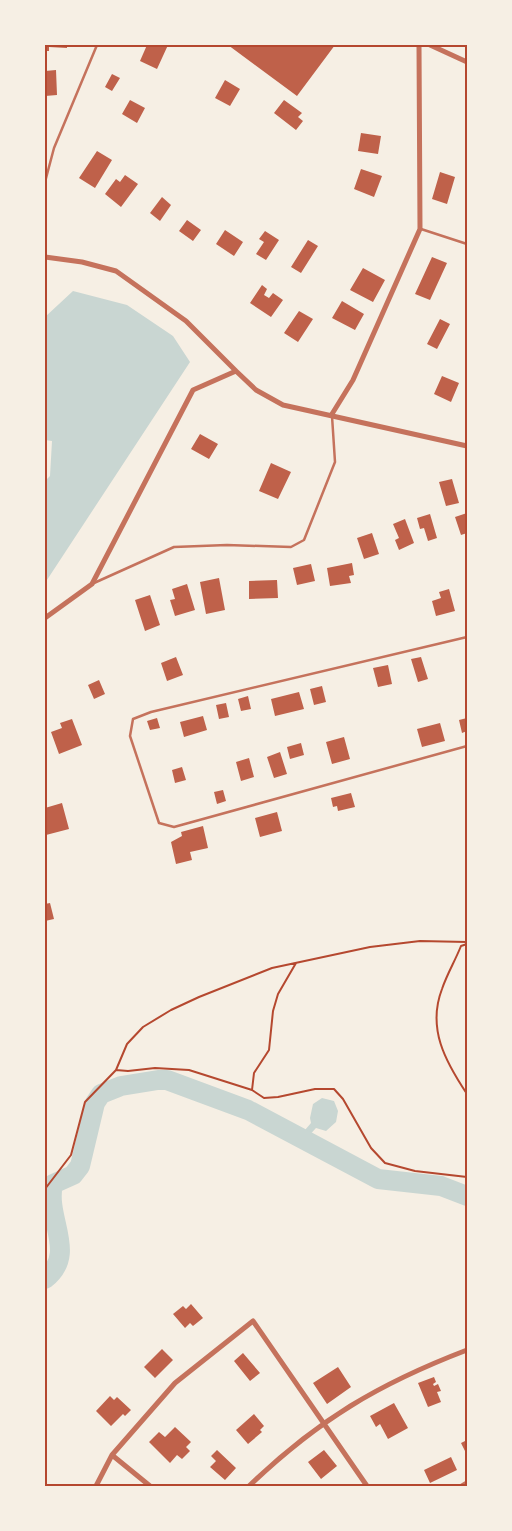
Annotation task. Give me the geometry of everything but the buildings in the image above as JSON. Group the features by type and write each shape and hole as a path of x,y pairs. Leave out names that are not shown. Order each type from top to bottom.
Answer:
{"street":[{"path":"332,414 353,380 420,229 419,45"},
{"path":"430,45 467,62"},
{"path":"45,257 82,262 116,271 186,321 256,390 283,405 332,414 467,446"},
{"path":"45,618 92,584 194,390 236,371"},
{"path":"96,1486 112,1455 175,1383 253,1321 367,1486"},
{"path":"249,1486 274,1462 323,1422 380,1387 423,1367 467,1350"},
{"path":"112,1455 150,1486"},
{"path":"462,1486 467,1483"}],"lane":[{"path":"45,182 54,148 97,45"},
{"path":"420,229 467,244"},
{"path":"92,584 174,547 227,545 291,547 304,540 335,462 332,414"},
{"path":"467,637 151,712 133,719 130,736 159,823 174,827 467,746"}],"path":[{"path":"45,1189 71,1154 85,1102 116,1070 127,1044 134,1035 171,1010 272,968 370,947 420,941 467,943"},
{"path":"467,943 461,946 442,988 435,1025 439,1040 456,1077 467,1094"},
{"path":"252,1090 254,1073 269,1050 278,994 296,963"},
{"path":"116,1070 128,1071 155,1068 188,1070 252,1090 264,1098 278,1098 315,1089 334,1089 343,1099 372,1148 384,1163 414,1171 467,1177"}],"shaded area":[{"path":"73,291 127,305 173,336 190,362 45,583 45,481 50,476 52,441 45,440 45,317"},
{"path":"322,1098 334,1101 338,1111 336,1122 326,1131 316,1128 305,1140 299,1137 311,1123 310,1118 313,1104"}],"waterway":[{"path":"45,1279 54,1269 59,1258 60,1247 53,1210 53,1184 73,1175 80,1166 95,1103 101,1094 121,1086 167,1080 248,1110 378,1179 441,1186 467,1196"}]}
